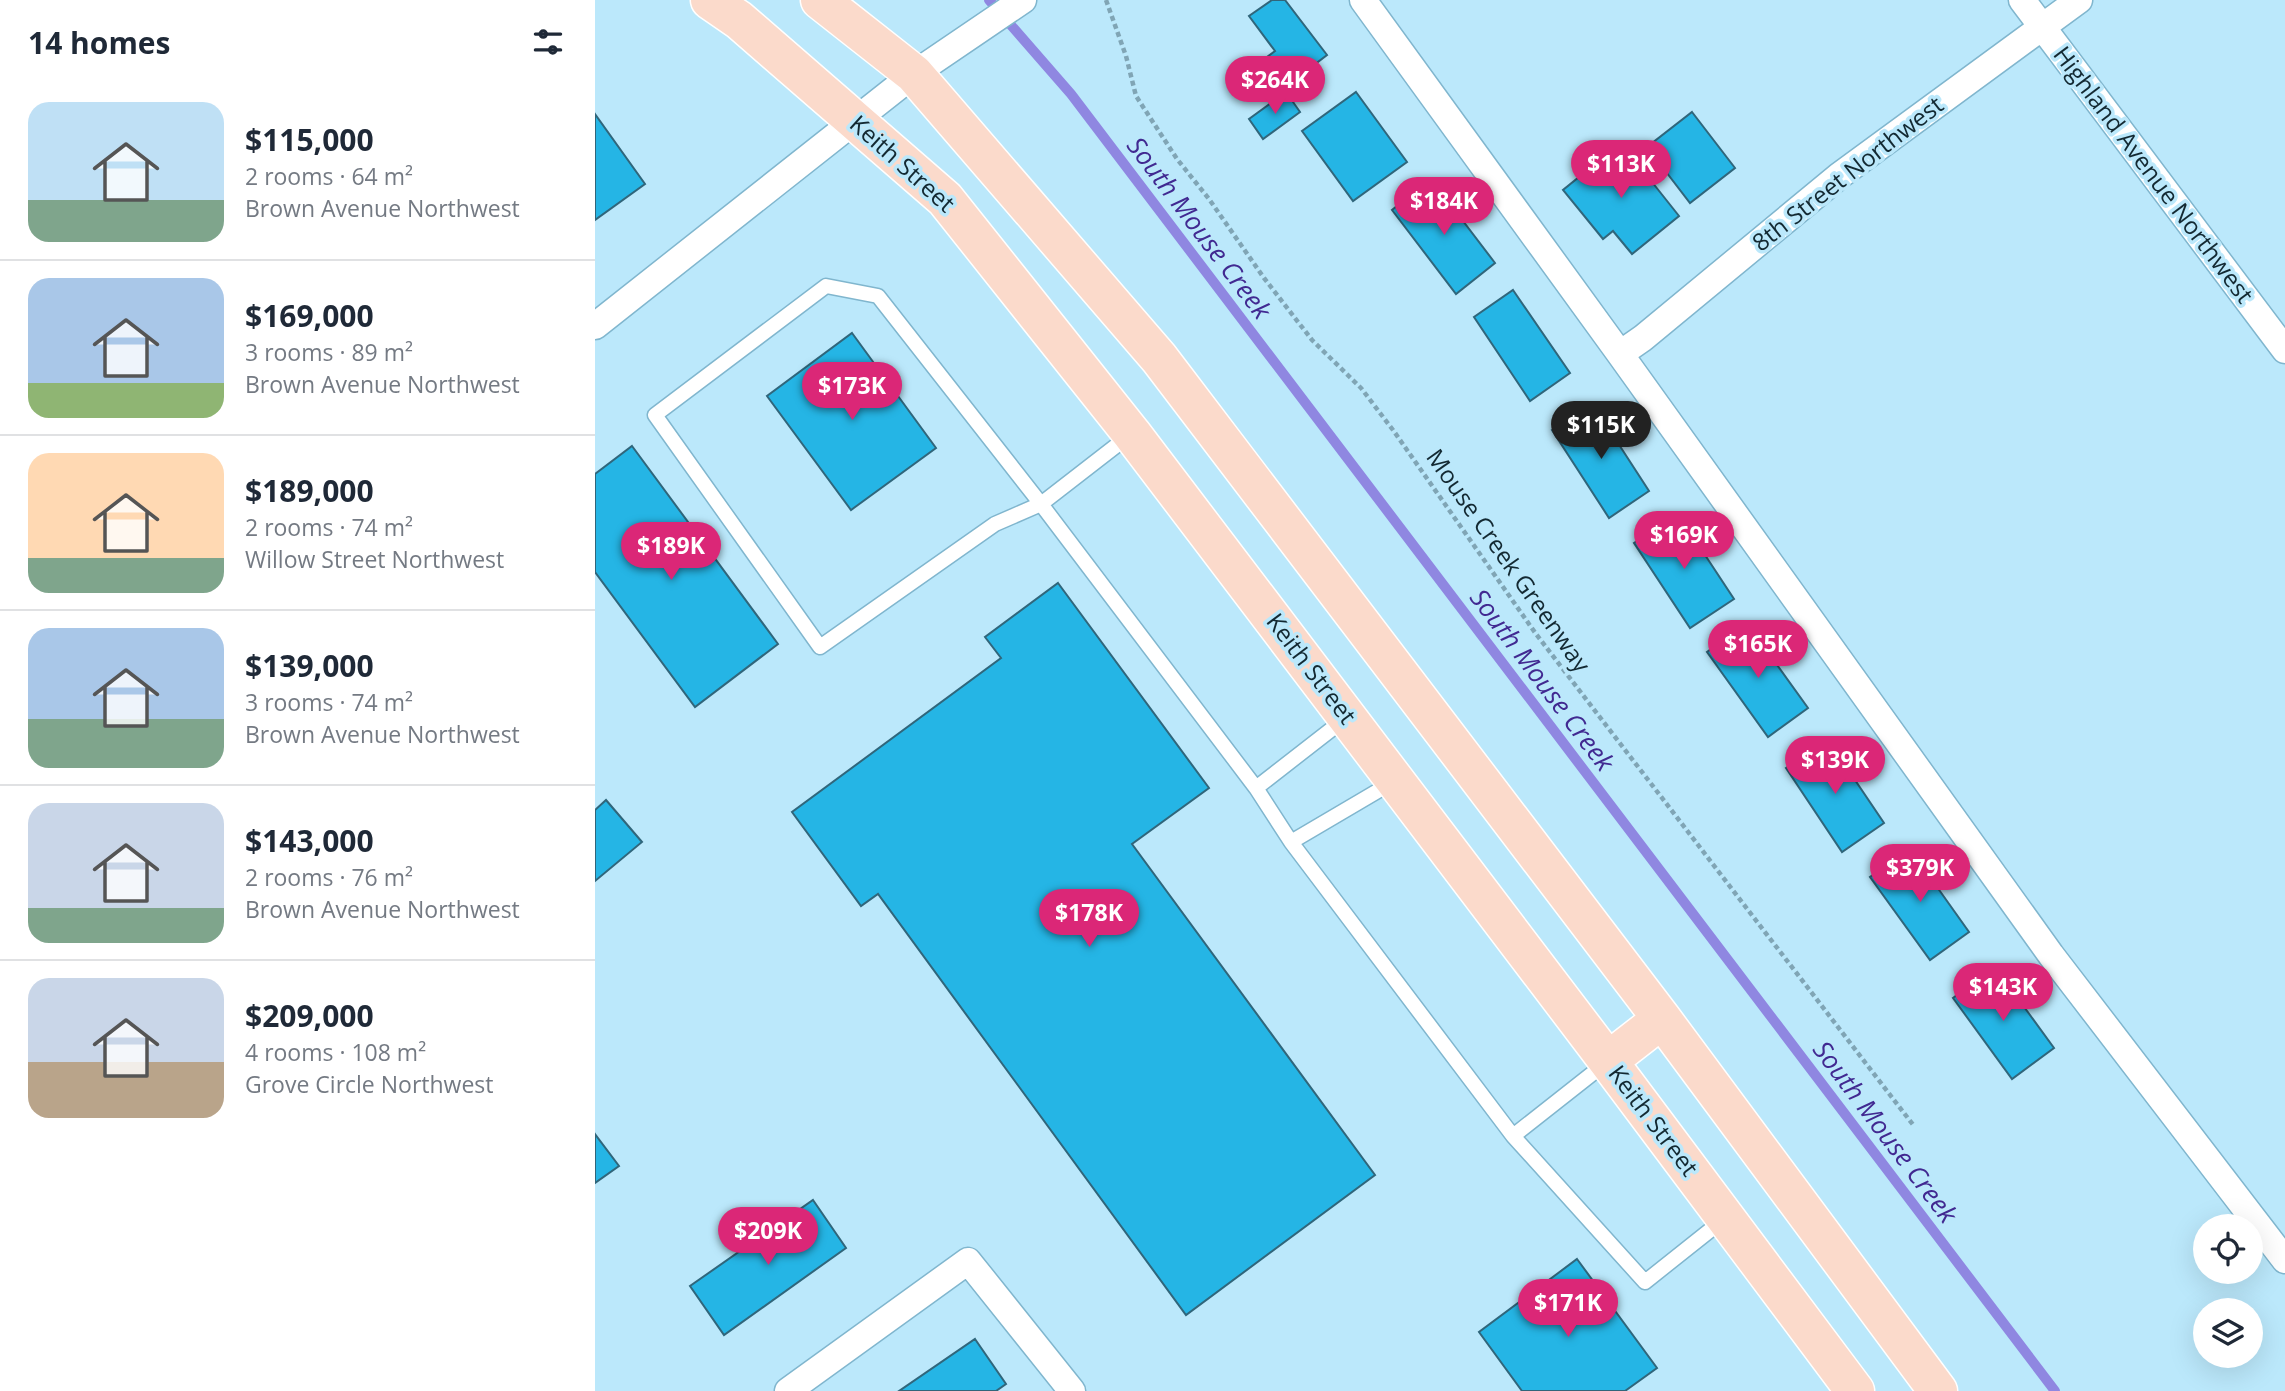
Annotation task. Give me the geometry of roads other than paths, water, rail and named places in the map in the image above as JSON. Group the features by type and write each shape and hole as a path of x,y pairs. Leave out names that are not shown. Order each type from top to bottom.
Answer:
{"main road":[{"name":"Keith Street","path":"710,0 739,20 945,199 1132,434 1855,1391"},
{"path":"820,0 914,74 1159,358 1662,1019 1938,1391"},
{"path":"1608,1061 1662,1019"}],"street":[{"path":"1363,0 1621,354 2051,956 2285,1260"},
{"name":"Highland Avenue Northwest","path":"2022,0 2285,350"},
{"name":"8th Street Northwest","path":"1621,354 1839,176 2079,0"},
{"path":"595,326 914,74 1020,2"},
{"path":"788,1391 968,1261 1072,1391"}],"lane":[{"path":"1132,434 1041,504 995,524 820,648 655,415 827,285 878,296 1041,504 1513,1136 1645,1282 1726,1218"},
{"path":"1256,789 1347,717"},
{"path":"1291,842 1395,781"},
{"path":"1513,1136 1608,1061"}],"waterway":[{"name":"South Mouse Creek","path":"989,0 1071,94 2055,1391"}]}
